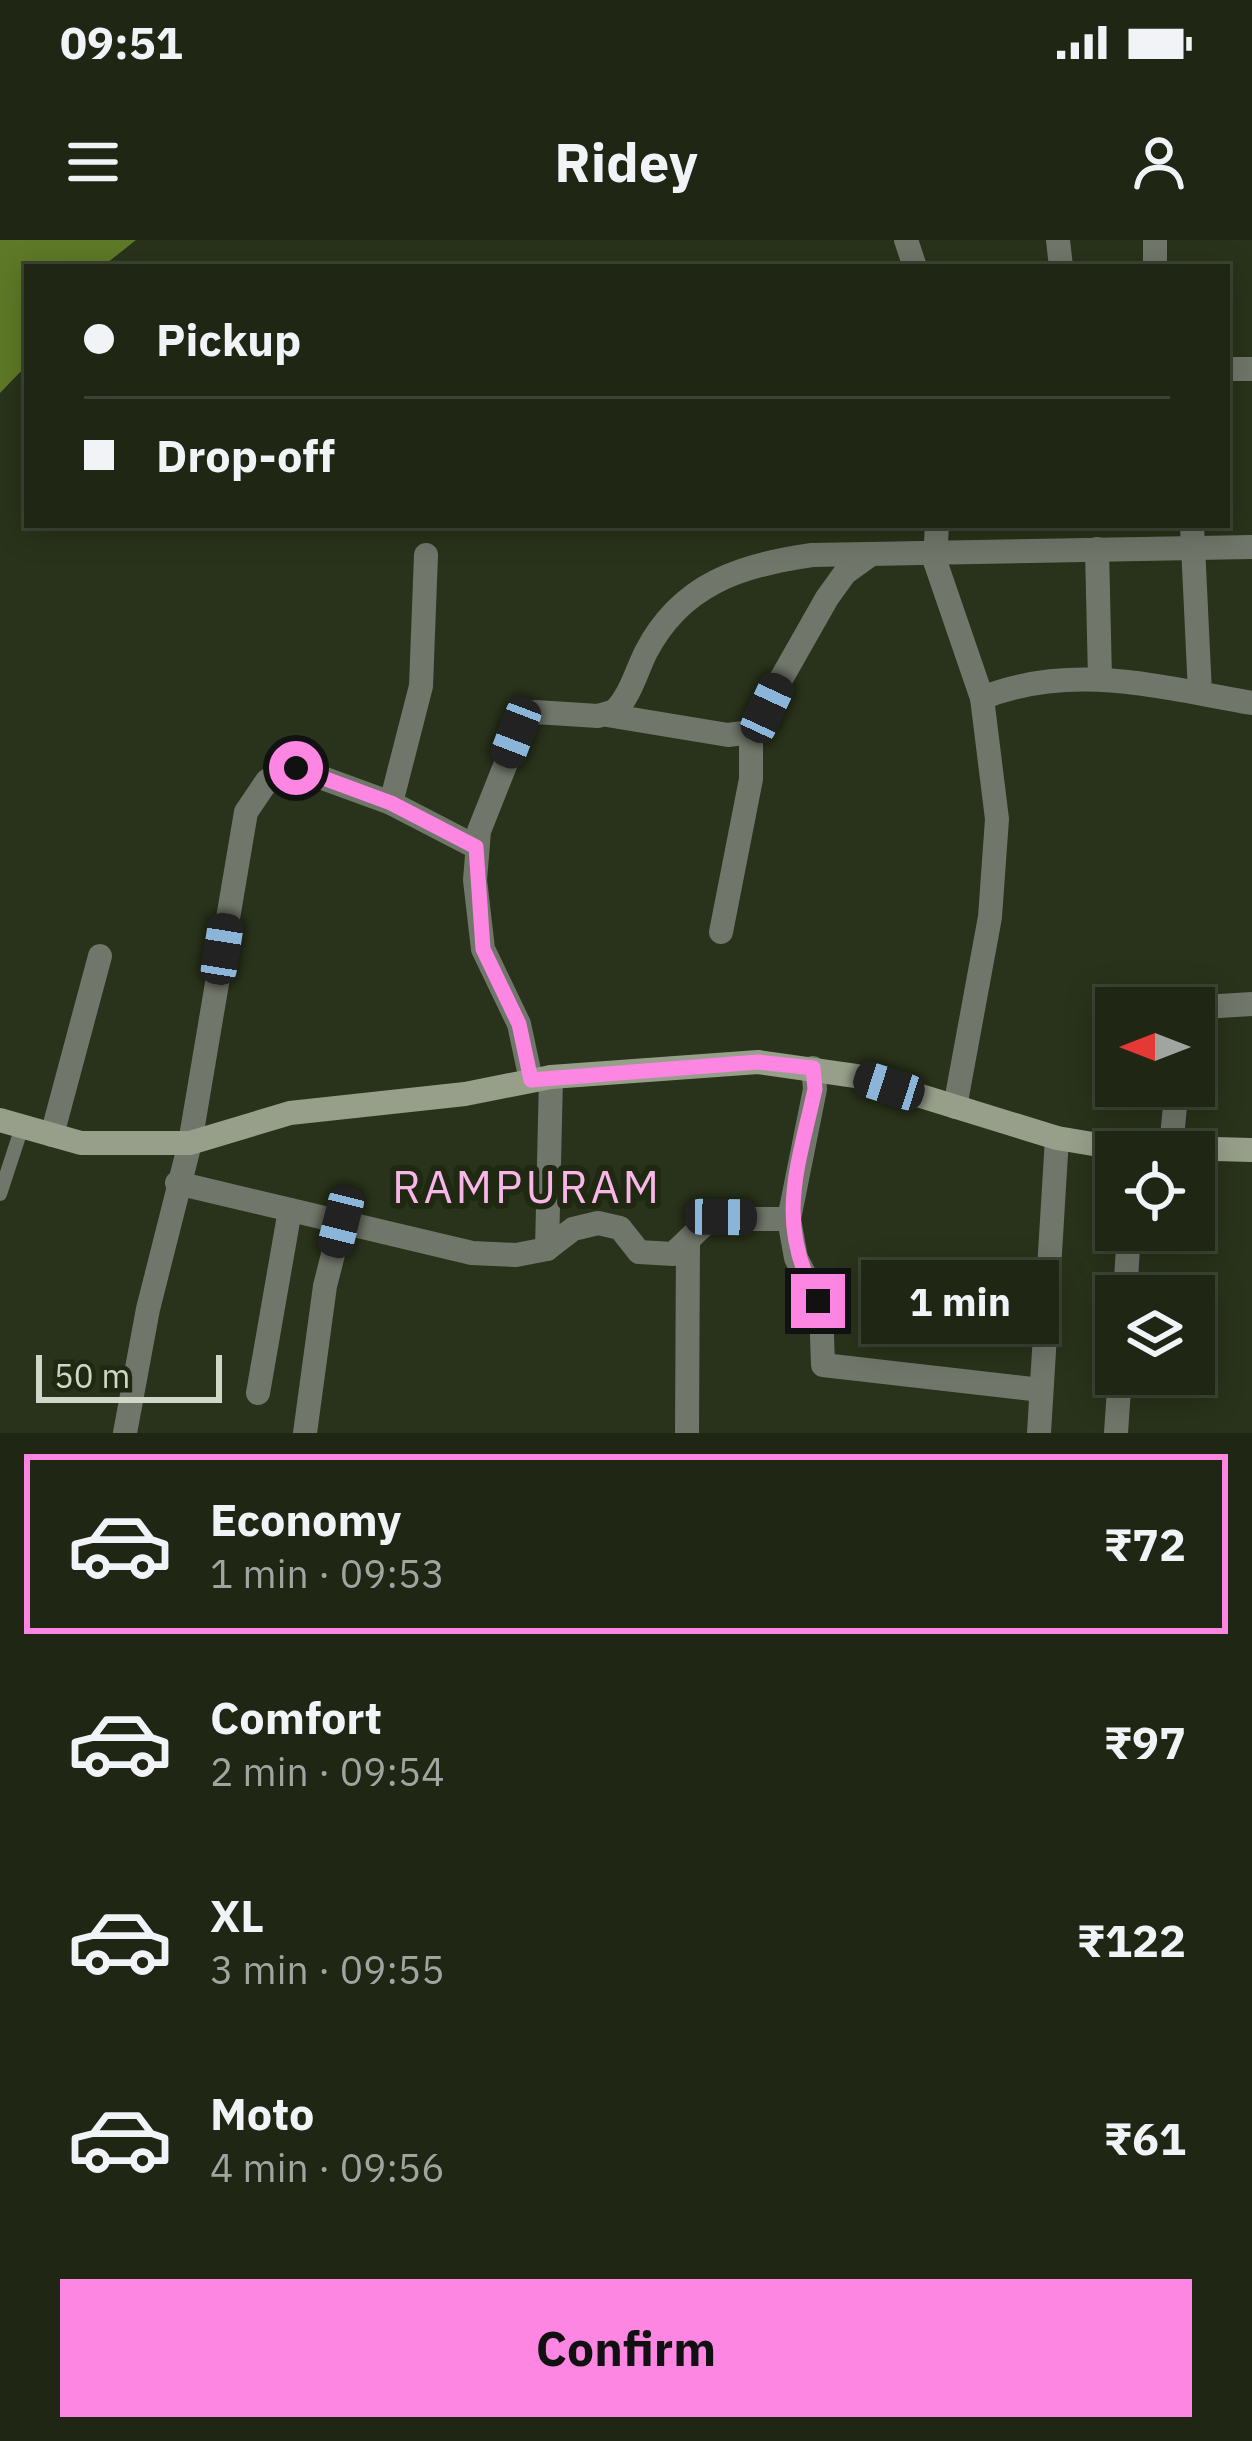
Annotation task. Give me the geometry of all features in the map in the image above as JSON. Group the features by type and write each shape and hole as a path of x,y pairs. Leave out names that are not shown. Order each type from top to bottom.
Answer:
{"main road":[{"path":"11,1124 126,1146 190,1143 290,1113 466,1094 541,1078 758,1062 813,1068 1057,1138 1095,1143"},
{"path":"1215,1149 1252,1150"}],"street":[{"path":"937,528 934,553 982,698 994,771 996,865 955,1108"},
{"path":"1193,537 1200,693"},
{"path":"608,715 624,702 665,622 698,589 767,561 1193,537 1252,548"},
{"path":"1085,541 1100,679"},
{"path":"391,803 421,686 426,555"},
{"path":"721,932 751,779 751,732 826,598 844,573 870,555"},
{"path":"982,698 1033,682 1100,679 1252,703"},
{"path":"547,1249 541,1078 483,949 476,847 516,733 528,716 547,711 608,715 728,735 751,732"},
{"path":"125,1433 177,1183 190,1143 246,812 267,781 296,768 391,803 476,847"},
{"path":"52,1135 100,956"},
{"path":"1215,1006 1252,1004"},
{"path":"813,1068 815,1089 790,1219 800,1268 821,1307 820,1353 826,1367 1041,1390"},
{"path":"1039,1433 1057,1138"},
{"path":"177,1183 472,1253 516,1255 547,1249 590,1223 620,1228 639,1252 673,1254 710,1220 790,1219"},
{"path":"258,1394 263,1340 290,1210"},
{"path":"305,1433 326,1286 341,1222"},
{"path":"687,1433 688,1240"},
{"path":"1116,1433 1119,1395"}],"lane":[{"path":"0,1194 11,1124"}],"shaded area":[{"path":"0,240 136,240 106,264 24,264 24,368 0,393"}],"district":[{"name":"RAMPURAM","path":"527,1186"}],"route":[{"path":"296,768 391,803 476,847 483,949 519,1024 531,1080 758,1062 813,1068 815,1089 790,1219 796,1258 818,1301"}]}
